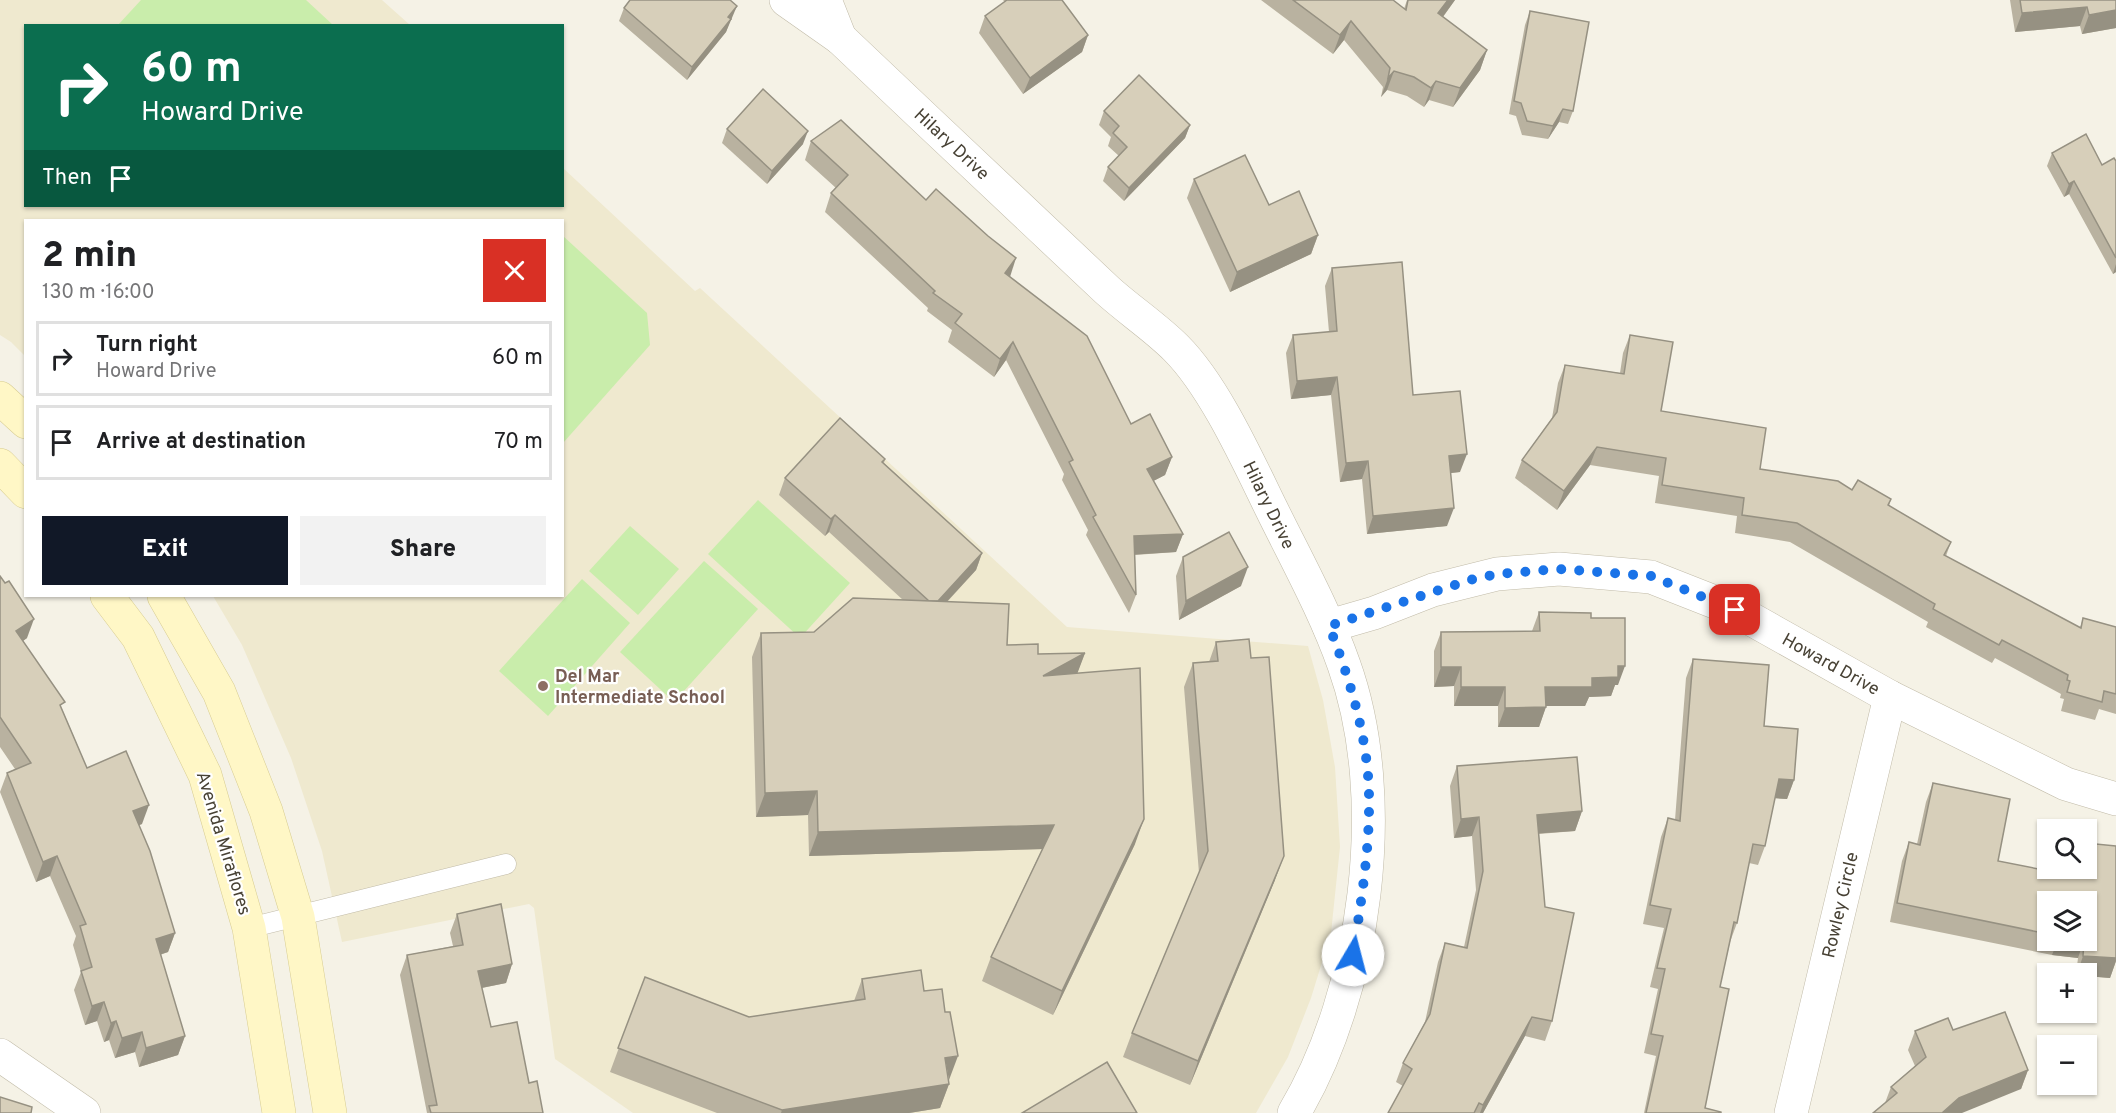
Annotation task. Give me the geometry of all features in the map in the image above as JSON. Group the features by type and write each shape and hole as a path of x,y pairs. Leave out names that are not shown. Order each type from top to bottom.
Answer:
{"street":[{"name":"Hilary Drive","path":"786,0 840,38 1111,293 1177,349 1208,390 1248,461 1329,626 1345,668 1357,714 1369,794 1367,864 1350,978 1314,1080 1294,1113"},
{"name":"Hilary Drive","path":"825,0 840,38"},
{"path":"0,398 24,420"},
{"path":"0,465 24,490"},
{"name":"Howard Drive","path":"1329,626 1433,590 1497,574 1559,569 1651,576 1735,610 1890,697 2066,784 2116,799"},
{"name":"Avenida Miraflores","path":"108,597 138,637 206,775 249,928 279,1113"},
{"path":"165,597 219,693 266,811 298,917 330,1113"},
{"name":"Rowley Circle","path":"1791,1113 1890,697"},
{"path":"0,1055 84,1113"}],"lane":[{"path":"249,928 506,864"}],"shaded area":[{"path":"0,0 382,0 409,24 24,24 24,207 564,207 564,169 695,291 700,288 1067,627 1308,646 1323,700 1335,767 1340,847 1331,933 1311,998 1288,1057 1256,1113 633,1113 555,1059 534,908 529,904 342,942 322,851 291,758 242,645 214,597 564,597 564,219 24,219 24,355 0,335"}],"green space":[{"path":"141,0 306,0 332,24 119,24"},
{"path":"564,237 647,313 650,345 564,442"},
{"path":"758,500 850,583 800,638 708,554"},
{"path":"630,526 679,569 638,615 589,571"},
{"path":"704,561 758,609 674,702 620,652"},
{"path":"582,579 630,623 548,716 499,671"}],"building":[{"path":"630,0 730,0 737,6 728,17 731,19 692,67 624,8"},
{"path":"1007,0 1062,0 1088,35 1030,78 985,16"},
{"path":"1293,0 1393,0 1406,10 1408,0 1448,0 1438,13 1487,50 1460,88 1436,81 1431,88 1414,77 1394,71 1388,78 1390,68 1351,21 1340,35"},
{"path":"2020,0 2116,0 2116,10 2089,15 2087,7 2022,13"},
{"path":"1530,11 1589,22 1573,111 1563,109 1553,126 1527,121 1521,103 1514,101"},
{"path":"1139,75 1190,125 1129,188 1108,167 1127,147 1113,133 1119,126 1104,111"},
{"path":"763,89 808,131 772,171 727,129"},
{"path":"841,120 926,200 936,189 1016,258 1005,273 1087,336 1131,424 1150,414 1172,457 1147,469 1183,534 1134,536 1136,595 1093,517 1096,515 1069,462 1073,460 1013,342 1000,359 955,323 962,314 933,293 935,291 831,193 848,175 811,141"},
{"path":"2086,134 2102,165 2114,158 2116,161 2116,258 2074,181 2069,184 2052,153"},
{"path":"1245,155 1269,205 1299,191 1318,235 1237,272 1194,179"},
{"path":"1402,262 1413,395 1460,391 1467,454 1449,456 1454,508 1373,516 1368,461 1346,463 1337,377 1297,381 1293,335 1337,331 1332,268"},
{"path":"1630,335 1673,342 1661,411 1766,428 1760,469 1838,481 1852,490 1858,480 1891,499 1888,505 1951,542 1944,555 2081,628 2083,618 2116,627 2116,694 2104,691 2102,702 2067,692 2070,681 2067,680 2068,675 2002,640 1999,645 1933,609 1935,604 1797,523 1742,515 1744,498 1662,485 1666,458 1597,447 1564,491 1522,460 1557,412 1565,365 1624,374"},
{"path":"840,418 885,459 882,462 982,553 938,601 929,601 835,515 831,519 785,478"},
{"path":"1229,532 1248,567 1186,601 1183,557"},
{"path":"0,576 5,583 9,581 34,619 16,631 65,702 60,705 87,768 126,751 149,805 133,811 150,851 175,933 156,939 185,1036 146,1048 142,1032 122,1038 116,1021 111,1023 104,1002 92,1006 81,971 92,967 80,926 86,924 57,856 43,862 7,773 31,763 0,717"},
{"path":"853,598 1009,604 1007,645 1038,644 1038,654 1085,653 1043,676 1140,668 1144,819 1062,991 991,957 1054,825 818,832 817,791 765,793 761,633 814,632"},
{"path":"1539,612 1591,613 1591,618 1625,618 1625,666 1618,666 1618,677 1592,678 1592,687 1545,687 1546,707 1505,708 1505,687 1461,687 1461,667 1441,667 1441,632 1540,631"},
{"path":"1249,639 1251,658 1269,657 1284,856 1198,1061 1132,1033 1208,851 1193,663 1218,661 1216,642"},
{"path":"1693,659 1769,665 1764,726 1798,729 1794,780 1779,779 1765,846 1753,844 1737,923 1734,922 1720,987 1729,989 1705,1108 1721,1113 1646,1113 1663,1036 1651,1034 1665,969 1657,968 1671,909 1650,905 1668,818 1680,821"},
{"path":"1577,757 1582,811 1537,815 1545,907 1574,913 1552,1021 1532,1017 1483,1105 1479,1103 1474,1113 1388,1113 1412,1069 1403,1063 1430,1014 1445,943 1467,948 1483,871 1479,817 1461,819 1457,766"},
{"path":"1933,783 2010,799 1998,861 2037,869 2037,879 2097,879 2097,844 2116,846 2116,958 2083,956 2083,951 2097,951 2097,891 2037,891 2037,932 1897,903 1909,842 1920,845"},
{"path":"501,904 512,964 478,971 491,1027 517,1022 529,1083 537,1081 543,1113 431,1113 429,1106 437,1105 407,955 463,945 457,914"},
{"path":"921,970 924,991 942,989 945,1012 950,1012 958,1056 945,1058 949,1084 782,1110 618,1048 645,977 749,1017 865,999 862,979"},
{"path":"2005,1012 2028,1070 1959,1098 1942,1113 1873,1113 1897,1093 1891,1087 1926,1057 1915,1031 1948,1018 1953,1030"},
{"path":"1107,1062 1137,1113 1022,1113"},
{"path":"0,1097 32,1107 31,1113 0,1113"}],"place":[{"name":"Del Mar Intermediate School","path":"543,686"}],"route":[{"path":"1353,955 1367,864 1369,794 1357,714 1345,668 1329,626 1374,613 1433,590 1470,580 1497,574 1559,569 1651,576 1735,610"}]}
